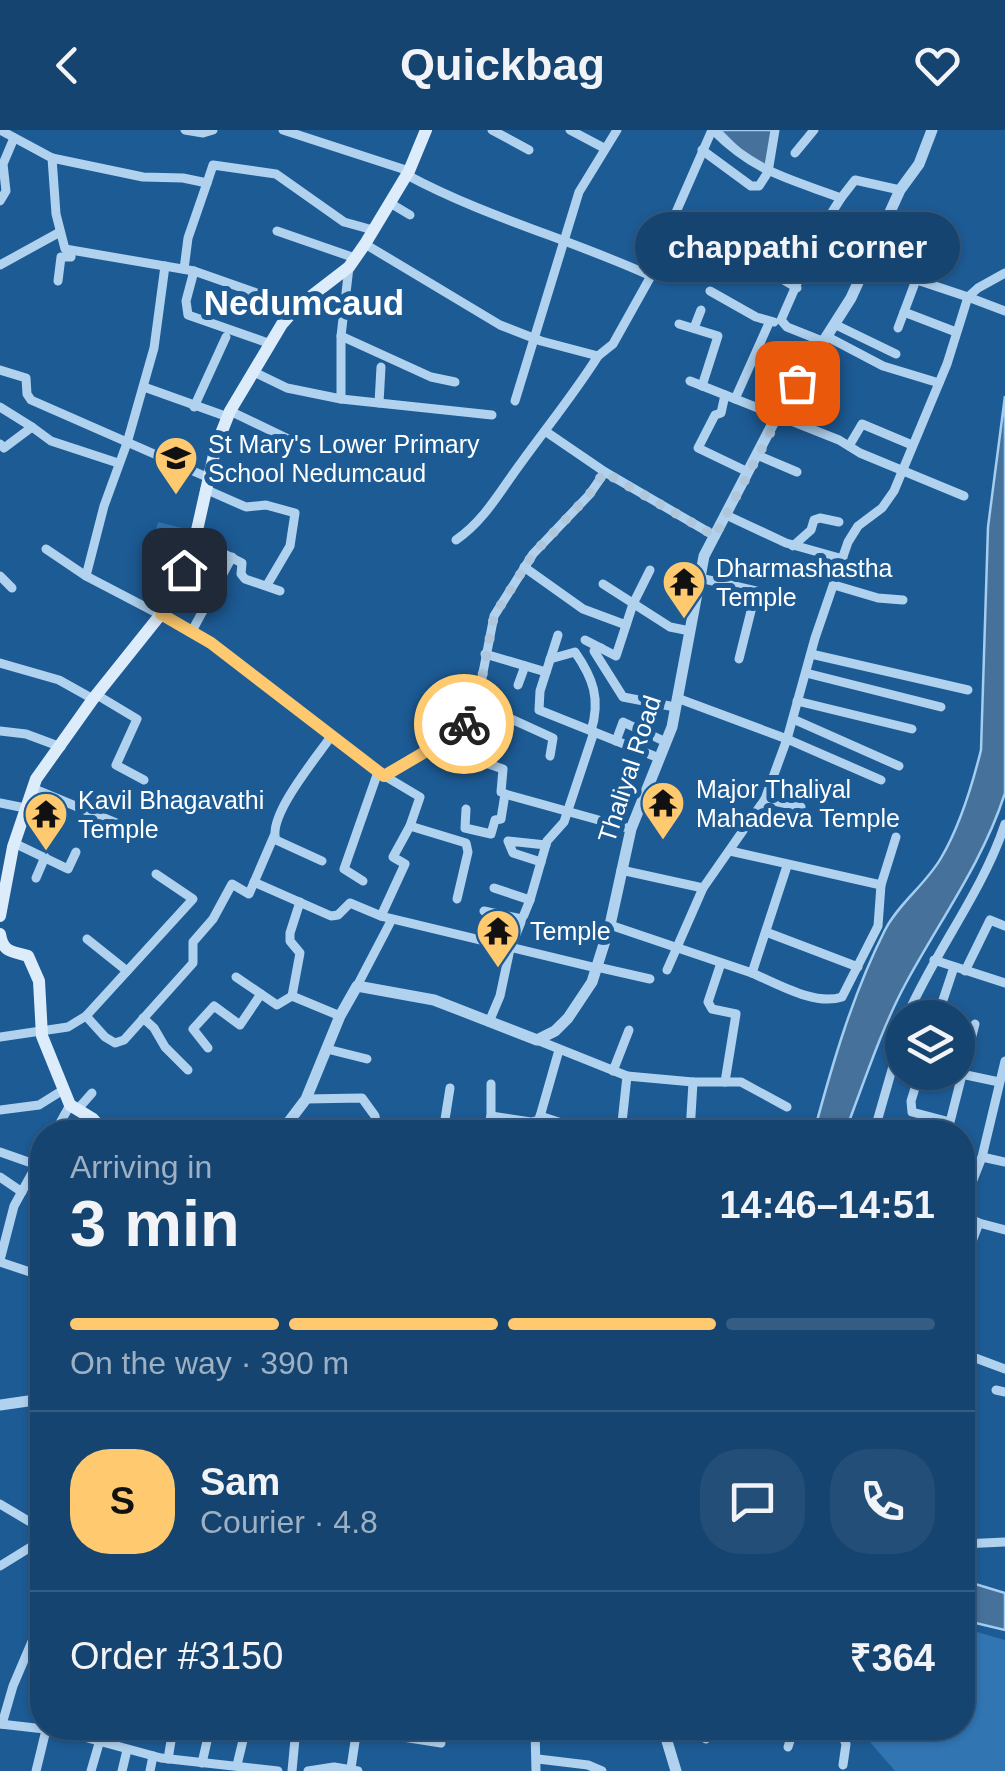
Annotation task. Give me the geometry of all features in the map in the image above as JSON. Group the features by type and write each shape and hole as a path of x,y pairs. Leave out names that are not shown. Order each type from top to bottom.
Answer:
{"main road":[{"path":"0,916 9,845 32,788 95,697 173,600 195,540 216,446 229,414 268,343 297,307 352,262 365,244 408,173 426,130"},
{"path":"0,934 6,951 28,956 35,968 42,1033 63,1090 73,1108 94,1120"}],"street":[{"path":"0,130 52,158 142,177 207,183"},
{"path":"185,130 214,130"},
{"path":"283,130 408,173 506,222 651,276 666,271 674,251"},
{"path":"492,130 528,150"},
{"path":"572,130 604,148"},
{"path":"515,401 584,180 616,130"},
{"path":"708,278 674,251 670,226 712,130 738,154 768,172 841,198"},
{"path":"702,150 751,186 759,186 768,172 775,130"},
{"path":"796,153 814,130"},
{"name":"Thaliyal Road","path":"537,1040 555,1031 568,1018 597,968 631,828 666,742 704,556 778,415 869,264 900,190 919,164 932,130"},
{"path":"0,201 6,197 4,164 14,138"},
{"path":"52,158 65,250 189,270 297,307"},
{"path":"268,343 188,315 188,238 214,165 276,174 344,222 374,230"},
{"path":"748,472 698,448 715,416 721,413 798,288 804,264 832,210 855,180 900,190"},
{"path":"390,204 410,215"},
{"path":"277,231 352,262 341,336 341,400"},
{"path":"0,265 60,232"},
{"path":"758,236 804,264"},
{"path":"365,244 500,325 598,356"},
{"path":"58,281 61,257 71,257 71,253"},
{"path":"869,264 1004,311"},
{"path":"86,576 154,348 165,266"},
{"path":"760,266 798,288"},
{"path":"667,970 702,888 765,799 843,559 858,526 888,501 903,470 968,297 1005,273"},
{"path":"456,540 484,516 578,392 598,356 613,344 651,276"},
{"path":"898,328 916,280"},
{"path":"710,291 883,366 938,383"},
{"path":"694,328 701,310"},
{"path":"904,312 956,332"},
{"path":"679,324 718,336 702,386"},
{"path":"834,324 896,354"},
{"path":"341,336 431,377 455,382"},
{"path":"194,407 226,337"},
{"path":"379,403 380,367"},
{"path":"0,370 26,378 31,400 128,443 246,507 266,505 295,513 290,546 268,584"},
{"path":"254,372 287,388 341,400 492,414"},
{"path":"690,381 964,496"},
{"path":"144,387 194,407 229,414 305,446"},
{"path":"0,407 51,441 118,463"},
{"path":"849,446 862,424 912,445"},
{"path":"0,444 4,448 32,427"},
{"path":"546,431 604,472 715,536"},
{"path":"757,455 796,472"},
{"path":"363,881 344,868 381,774 436,746 463,726 476,703 494,616 524,567 553,530 589,495 604,472"},
{"path":"726,515 792,546 843,559"},
{"path":"792,546 812,530 814,520 839,522"},
{"path":"195,540 242,563 246,579 280,591"},
{"path":"46,549 86,576 192,631 381,774 420,797 393,857 405,864 386,918 306,1099 289,1120"},
{"path":"192,631 232,558"},
{"path":"524,567 583,610 626,624"},
{"path":"586,640 616,656 633,604 650,570"},
{"path":"0,576 12,588"},
{"path":"700,578 756,591 739,659"},
{"path":"603,584 670,626 690,631"},
{"path":"834,586 878,598 903,600"},
{"path":"558,635 538,710 659,758"},
{"path":"601,648 594,651 623,697 676,703 787,740 882,780"},
{"path":"490,1022 546,844 568,812 596,714 592,678 574,652 550,659"},
{"path":"485,654 546,672"},
{"path":"811,654 968,690"},
{"path":"0,663 59,680 138,719 116,765 144,780"},
{"path":"518,685 525,666"},
{"path":"806,672 940,707"},
{"path":"797,702 912,729"},
{"path":"476,703 553,738 550,756"},
{"path":"792,719 898,766"},
{"path":"616,741 622,722 666,742"},
{"path":"0,731 45,739 61,747"},
{"path":"86,1016 105,1037 115,1043 124,1040 193,964 193,942 232,884 249,894 274,836 274,823 332,735"},
{"path":"436,746 503,769 501,792 505,794 631,828"},
{"path":"859,771 868,752"},
{"path":"32,788 121,825"},
{"path":"464,828 491,834 495,820 501,819 505,794"},
{"path":"765,799 801,808"},
{"path":"0,802 24,808"},
{"path":"461,840 466,810"},
{"path":"915,1000 995,854 1005,824"},
{"path":"410,826 466,843 468,852 457,900"},
{"path":"274,836 322,861"},
{"path":"610,925 803,994 836,1000 845,993 878,926 882,885 896,838"},
{"path":"541,862 513,854 508,841 546,844"},
{"path":"9,845 68,868 76,852"},
{"path":"730,851 882,885"},
{"path":"36,878 45,856"},
{"path":"752,974 787,866"},
{"path":"621,870 702,888"},
{"path":"0,1037 68,1028 86,1016 194,898 156,874"},
{"path":"254,882 331,916 350,903 386,918 650,979"},
{"path":"494,888 530,900"},
{"path":"236,977 277,1005 292,996 300,953 290,941 290,933 300,902"},
{"path":"484,911 522,920"},
{"path":"945,1000 990,920 1005,926"},
{"path":"766,932 858,967"},
{"path":"87,939 127,971"},
{"path":"934,960 1005,983"},
{"path":"721,963 708,1002 712,1009 736,1014 725,1082"},
{"path":"357,986 408,993 627,1076 741,1082 788,1107"},
{"path":"208,1048 193,1030 214,1006 240,1025 261,994"},
{"path":"292,996 340,1016"},
{"path":"144,1018 188,1070"},
{"path":"613,1072 629,1030"},
{"path":"327,1049 367,1059"},
{"path":"534,1120 540,1116 559,1050"},
{"path":"975,1172 1005,1061"},
{"path":"622,1120 627,1076"},
{"path":"975,1077 999,1082"},
{"path":"691,1120 693,1082"},
{"path":"490,1120 491,1084"},
{"path":"446,1120 450,1088"},
{"path":"0,1110 39,1105 63,1090"},
{"path":"877,1120 886,1090"},
{"path":"914,1090 912,1112 936,1120"},
{"path":"950,1120 955,1090"},
{"path":"64,1120 92,1093"},
{"path":"306,1099 362,1098 376,1120"},
{"path":"491,1116 518,1120"},
{"path":"540,1116 552,1120"},
{"path":"0,1152 30,1158"},
{"path":"982,1157 1005,1162"},
{"path":"0,1177 22,1192"},
{"path":"30,1178 14,1206 0,1261 30,1272"},
{"path":"975,1221 1005,1230"},
{"path":"975,1229 978,1222"},
{"path":"975,1357 1005,1369"},
{"path":"0,1404 30,1400"},
{"path":"0,1504 30,1522"},
{"path":"975,1543 1005,1542"},
{"path":"0,1566 30,1547"},
{"path":"30,1646 1,1724 30,1728"},
{"path":"36,1771 44,1740"},
{"path":"92,1771 100,1740 168,1759 278,1771"},
{"path":"168,1759 172,1740"},
{"path":"202,1763 207,1740"},
{"path":"231,1767 241,1740"},
{"path":"292,1771 295,1740"},
{"path":"308,1771 355,1770 356,1740"},
{"path":"418,1740 441,1743"},
{"path":"536,1740 536,1771"},
{"path":"667,1740 676,1771"},
{"path":"788,1747 790,1740"},
{"path":"843,1765 844,1740"},
{"path":"122,1771 127,1750"},
{"path":"150,1771 153,1756"},
{"path":"538,1758 588,1765 602,1771"}],"shaded area":[{"path":"720,130 773,130 766,167 742,152"},
{"path":"1005,396 1005,793 973,867 898,1000 885,1000 885,1028 850,1120 817,1120 844,1029 874,954 891,920 948,846 965,806 981,750 988,527"},
{"path":"158,522 186,529 176,561 150,553"},
{"path":"975,1584 1005,1593 1005,1630 975,1623"},
{"path":"975,1631 1005,1640 1005,1771 895,1771 868,1740 975,1740"}],"way so far":[{"path":"464,724 478,698 494,616 533,554 589,495 604,472 715,536 797,383"}],"place":[{"name":"chappathi corner","path":"797,383"},
{"name":"St Mary's Lower Primary School Nedumcaud","path":"176,496"},
{"name":"Dharmashastha Temple","path":"684,620"},
{"name":"Major Thaliyal Mahadeva Temple","path":"663,841"},
{"name":"Kavil Bhagavathi Temple","path":"46,852"},
{"name":"Temple","path":"498,969"}],"district":[{"name":"Nedumcaud","path":"304,302"}],"route":[{"path":"184,570 173,600 161,614 199,634 384,776 419,757 464,724"}]}
